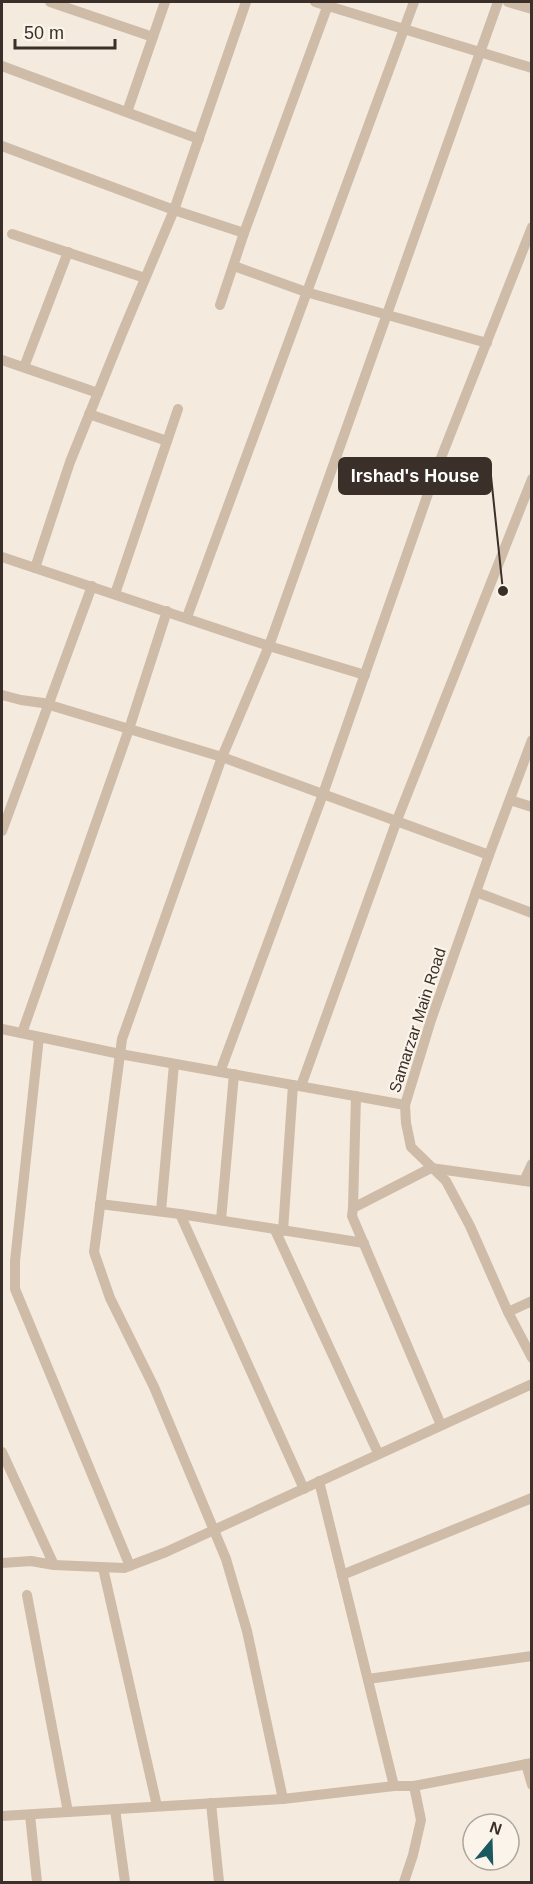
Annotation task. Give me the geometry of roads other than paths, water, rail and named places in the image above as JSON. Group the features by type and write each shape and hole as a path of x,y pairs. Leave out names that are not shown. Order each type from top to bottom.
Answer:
{"street":[{"path":"50,2 153,37"},
{"path":"127,112 165,2"},
{"path":"35,568 70,462 174,210 246,2"},
{"path":"315,2 328,4 531,68"},
{"path":"187,617 414,2"},
{"path":"283,1799 247,1631 226,1559 154,1387 110,1298 94,1252 122,1038 222,757 269,646 498,2"},
{"path":"508,2 531,9"},
{"path":"220,305 328,4"},
{"path":"2,66 199,139"},
{"path":"2,146 174,210 244,233"},
{"path":"220,1072 323,794 437,468 531,227"},
{"path":"12,234 145,278"},
{"path":"24,367 68,252"},
{"path":"234,266 306,291 487,343"},
{"path":"2,360 98,393"},
{"path":"115,594 178,409"},
{"path":"89,414 167,441"},
{"path":"378,1453 279,1230 297,1086 397,820 531,479"},
{"path":"2,557 269,646 365,675"},
{"path":"2,831 92,586"},
{"path":"22,1033 129,729 167,611"},
{"path":"2,695 49,705 222,757 489,855"},
{"name":"Samarzar Main Road","path":"531,740 431,1020 405,1105 411,1147 446,1181 470,1226 531,1358"},
{"path":"510,800 531,807"},
{"path":"476,892 531,913"},
{"path":"2,1029 120,1054 405,1105"},
{"path":"39,1037 15,1261 15,1289 130,1566"},
{"path":"160,1211 174,1064"},
{"path":"221,1221 234,1074"},
{"path":"356,1096 352,1216 441,1425"},
{"path":"353,1208 431,1167 528,1182 531,1164"},
{"path":"100,1204 160,1211 364,1243"},
{"path":"180,1214 304,1489"},
{"path":"508,1312 531,1301"},
{"path":"2,1563 31,1561 103,1568 130,1566 214,1530 531,1384"},
{"path":"2,1452 54,1565"},
{"path":"319,1482 394,1786"},
{"path":"342,1575 531,1498"},
{"path":"103,1568 157,1806"},
{"path":"27,1595 68,1812"},
{"path":"368,1680 531,1656"},
{"path":"2,1816 283,1799 394,1786 414,1786 529,1763 531,1785"},
{"path":"404,1882 421,1820 414,1786"},
{"path":"211,1803 219,1882"},
{"path":"115,1809 125,1882"},
{"path":"30,1815 37,1882"}],"place":[{"name":"Irshad's House","path":"503,591"}]}
